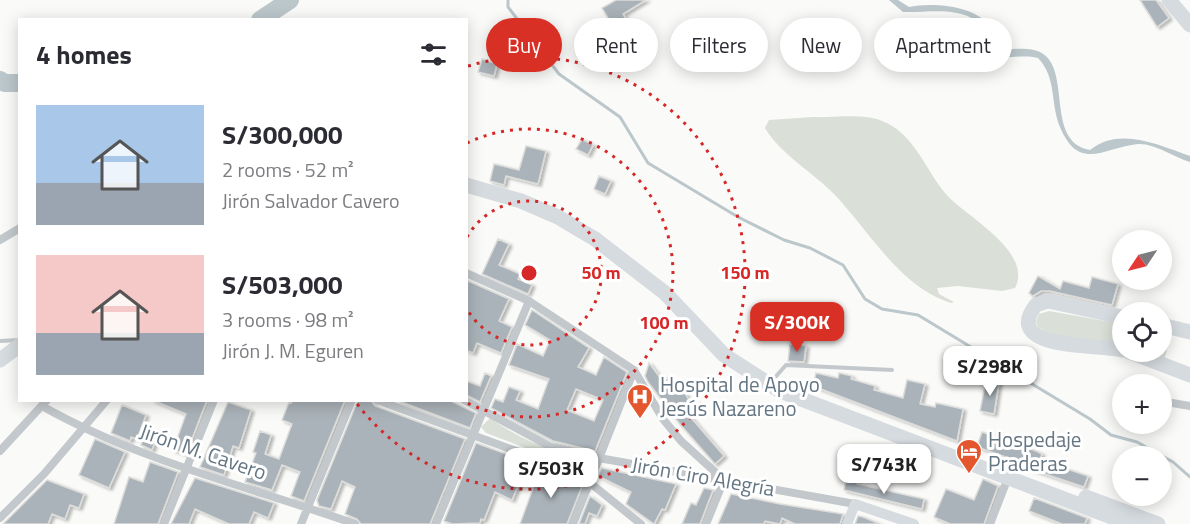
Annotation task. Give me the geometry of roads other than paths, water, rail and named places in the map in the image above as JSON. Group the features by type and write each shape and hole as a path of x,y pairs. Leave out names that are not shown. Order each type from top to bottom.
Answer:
{"highway":[{"path":"1169,0 1190,25"},
{"path":"468,186 530,205 558,217 595,239 665,293 724,355 772,383 780,391 907,436 1130,524"},
{"path":"1112,314 1048,301 1036,305 1029,319 1031,329 1041,340 1112,349"},
{"path":"1172,328 1190,332"},
{"path":"0,360 18,346"},
{"path":"1156,362 1190,375"},
{"path":"1009,475 1158,524"}],"street":[{"path":"0,240 18,229"},
{"path":"468,274 529,301 634,370 663,419 681,441 723,480 706,524"},
{"path":"436,524 529,301"},
{"path":"573,524 634,370"},
{"path":"0,518 44,474 105,402"},
{"path":"164,524 213,402"},
{"path":"301,524 351,402"},
{"path":"381,402 565,469 589,482 641,524"},
{"name":"Jirón Ciro Alegría","path":"467,402 551,447 599,458 855,504 914,524"},
{"path":"0,451 45,403"},
{"name":"Jirón M. Cavero","path":"45,403 82,428 187,467 355,524"},
{"path":"1172,403 1190,406"},
{"path":"990,524 1009,475"},
{"path":"847,524 855,504"}],"lane":[{"path":"0,341 18,340"},
{"path":"772,383 786,365 892,370"}],"waterway":[{"path":"263,18 290,0"},
{"path":"508,0 508,7 559,74 620,117 648,163 738,217 843,265 865,299 882,309 918,315 1090,419 1111,435 1137,442 1173,462 1190,477"},
{"path":"0,80 5,83 18,83"}],"place":[{"name":"Hospital de Apoyo Jesús Nazareno","path":"640,420"},
{"name":"Hospedaje Praderas","path":"969,475"}]}
